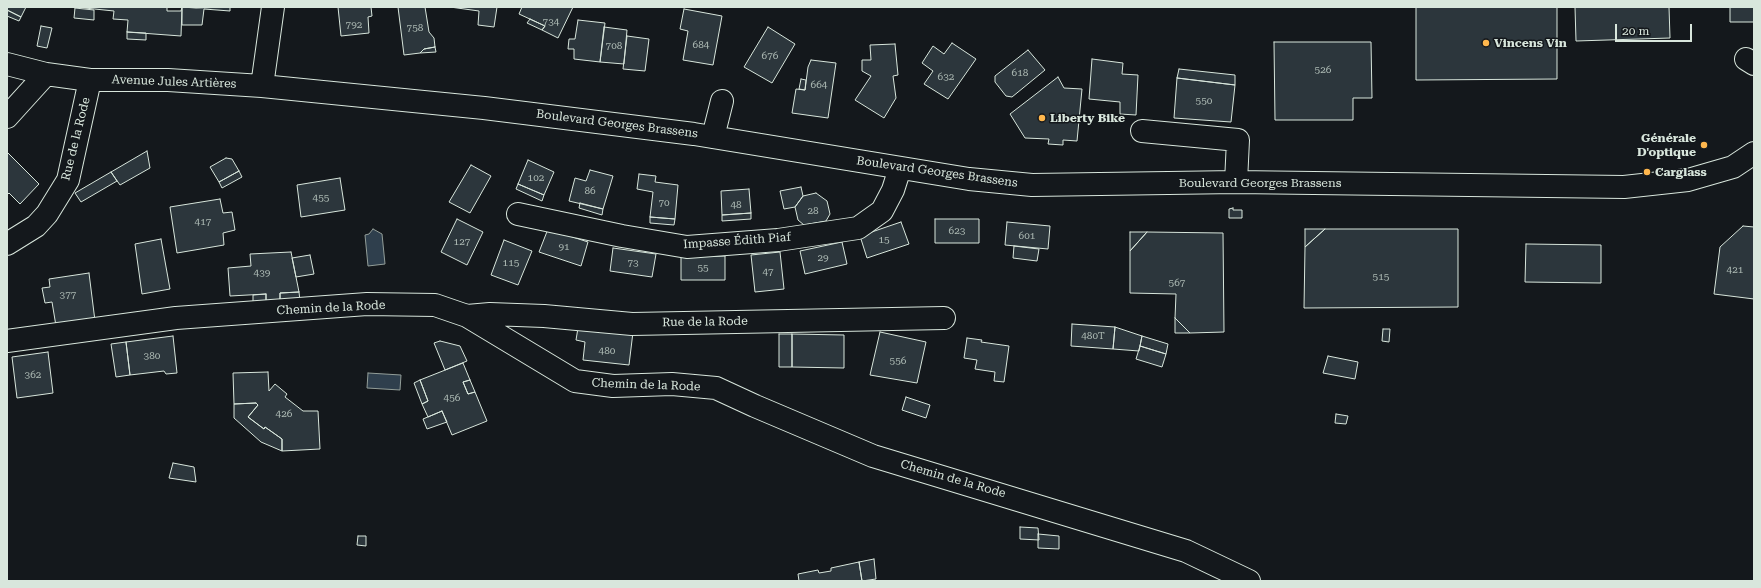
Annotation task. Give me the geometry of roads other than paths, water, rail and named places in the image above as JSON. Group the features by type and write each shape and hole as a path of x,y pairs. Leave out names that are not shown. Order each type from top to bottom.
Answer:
{"street":[{"path":"262,86 267,12"},
{"name":"Avenue Jules Artières","path":"7,64 46,74 90,80 168,80 262,86"},
{"path":"7,117 46,74"},
{"name":"Rue de la Rode","path":"7,244 36,226 47,214 68,180 90,80"},
{"name":"Boulevard Georges Brassens","path":"262,86 484,108 713,137 997,183 1032,185 1236,182 1624,187 1688,180 1733,167 1754,153"},
{"path":"713,137 722,100"},
{"path":"1142,131 1238,140 1236,182"},
{"name":"Impasse Édith Piaf","path":"518,214 622,236 687,247 778,240 858,228 882,211 893,190 900,168"},
{"name":"Chemin de la Rode","path":"7,341 176,318 367,304 435,305 467,316 575,381 613,386 672,384 716,388 873,456 1186,551 1249,581"},
{"name":"Rue de la Rode","path":"467,316 490,314 544,316 632,324 944,318"}],"water":[{"path":"373,229 382,234 385,264 368,266 365,235 369,234"},
{"path":"368,373 401,375 400,390 367,388"}],"place":[{"name":"Vincens Vin","path":"1486,43"},
{"name":"Liberty Bike","path":"1042,118"},
{"name":"Générale D'optique","path":"1704,145"},
{"name":"Carglass","path":"1647,172"}]}
